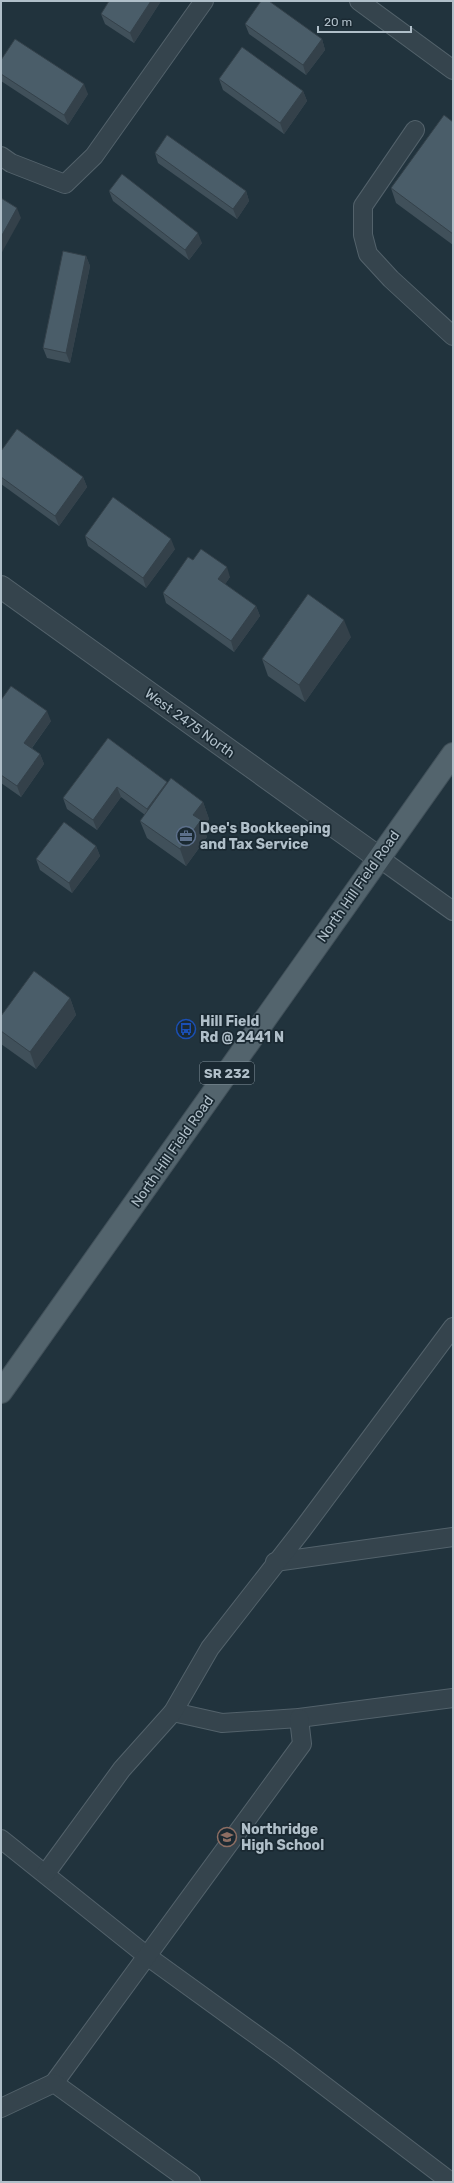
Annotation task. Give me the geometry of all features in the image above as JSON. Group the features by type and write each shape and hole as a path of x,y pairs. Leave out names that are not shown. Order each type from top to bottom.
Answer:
{"main road":[{"name":"North Hill Field Road","path":"1,1392 453,754"}],"street":[{"name":"West 2475 North","path":"1,587 379,858"}],"lane":[{"path":"1,156 11,163 65,184 94,156 204,1"},
{"path":"359,1 453,70"},
{"path":"415,130 363,206 363,235 368,254 390,279 453,336"},
{"path":"379,858 453,911"},
{"path":"46,1873 122,1769 172,1712 210,1648 453,1327"},
{"path":"275,1562 453,1537"},
{"path":"172,1712 222,1723 299,1718 453,1698"},
{"path":"1,2108 54,2083 302,1744 299,1718"},
{"path":"1,1839 46,1873 147,1956 284,2055 451,2182"},
{"path":"54,2083 191,2182"}],"building":[{"path":"109,1 151,1 130,33 101,14"},
{"path":"261,1 269,1 322,39 303,65 245,24"},
{"path":"15,39 84,84 64,115 1,74 1,60"},
{"path":"242,47 303,91 280,123 219,79"},
{"path":"444,115 453,122 453,234 391,188"},
{"path":"167,135 246,191 233,209 155,153"},
{"path":"122,174 198,233 185,250 109,191"},
{"path":"1,198 17,208 1,237"},
{"path":"63,251 86,256 66,353 43,348"},
{"path":"17,429 83,477 55,516 1,477 1,451"},
{"path":"113,497 171,539 143,578 85,536"},
{"path":"201,549 227,567 218,579 256,606 231,641 163,593 188,557 193,560"},
{"path":"308,594 344,620 299,685 262,659"},
{"path":"11,686 47,711 24,743 40,754 17,786 1,775 1,700"},
{"path":"108,738 167,782 147,809 117,787 93,820 63,798"},
{"path":"171,778 203,802 193,815 201,820 180,849 140,821"},
{"path":"64,822 96,846 69,883 36,859"},
{"path":"34,971 70,998 30,1052 1,1031 1,1016"}],"place":[{"name":"Dee's Bookkeeping and Tax Service","path":"186,836"},
{"name":"Hill Field Rd @ 2441 N","path":"186,1029"},
{"name":"Northridge High School","path":"227,1837"}]}
